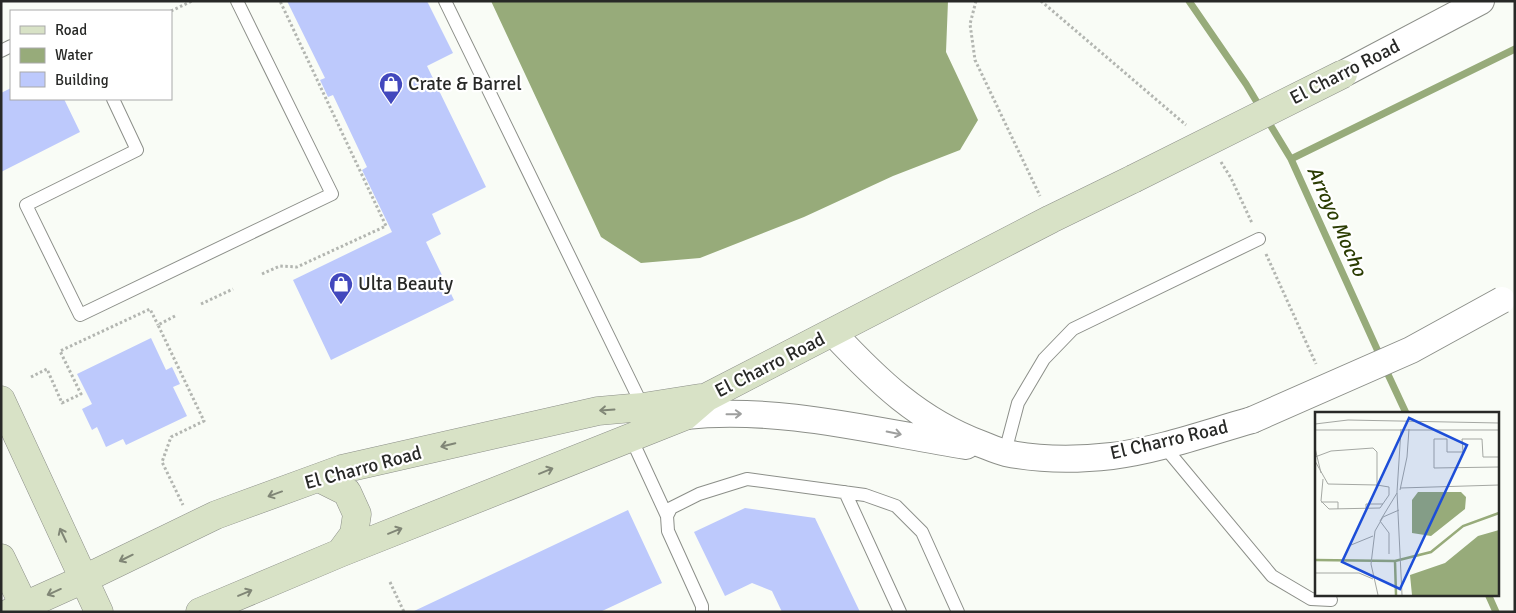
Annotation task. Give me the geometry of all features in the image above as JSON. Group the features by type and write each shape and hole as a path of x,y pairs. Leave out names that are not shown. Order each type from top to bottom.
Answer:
{"street":[{"name":"El Charro Road","path":"200,612 340,553 685,416 707,397 1051,219 1342,74 1481,1"},
{"name":"El Charro Road","path":"833,333 868,372 911,406 961,436 1005,452 1059,459 1112,456 1163,445 1252,420 1412,350 1508,296"},
{"name":"El Charro Road","path":"21,610 216,515 342,469 598,411 643,408 707,397"},
{"path":"1,400 99,612"},
{"path":"685,416 767,414 850,425 1005,452"},
{"path":"318,478 347,492 357,514 354,534 340,553"},
{"path":"1,558 21,610"}],"lane":[{"path":"113,100 137,150 26,205 80,315 332,194 237,1"},
{"path":"445,1 643,408"},
{"path":"1005,452 1018,403 1044,359 1072,329 1259,239"},
{"path":"631,438 667,516 668,531 702,606 702,612"},
{"path":"1163,445 1272,576 1311,599 1331,600"},
{"path":"667,516 671,508 699,494 747,479 865,495 896,506 922,532 958,612"},
{"path":"845,492 900,612"}],"path":[{"path":"172,11 192,1"},
{"path":"976,1 970,24 975,60 1051,219"},
{"path":"1041,1 1188,127"},
{"path":"1218,158 1231,178 1318,368"},
{"path":"201,304 233,288"},
{"path":"32,377 46,370 62,403 81,394 60,351 150,309 204,421 171,437 162,462 183,505"},
{"path":"158,325 175,316"},
{"path":"390,582 404,612"}],"water":[{"path":"491,1 948,1 946,52 978,120 960,150 893,176 804,217 700,258 641,263 601,237"}],"building":[{"path":"287,1 427,1 453,53 427,66 486,187 432,214 441,234 426,242 454,300 331,360 293,280 392,232 362,170 367,167 333,95 328,97 320,80 325,78"},
{"path":"10,88 10,100 64,100 80,132 1,172 1,93"},
{"path":"151,338 166,370 172,367 180,384 173,387 187,416 126,445 123,439 106,447 97,427 92,430 82,409 92,404 77,374"},
{"path":"745,508 815,518 860,612 782,612 772,591 752,583 725,596 694,532"},
{"path":"628,510 662,583 600,612 412,612"}],"waterway":[{"path":"1189,1 1261,109"},
{"name":"Arroyo Mocho","path":"1381,358 1291,159 1515,49"},
{"path":"1266,118 1291,159"},
{"name":"Arroyo Mocho","path":"1385,368 1406,412"},
{"name":"Arroyo Mocho","path":"1489,596 1496,612"}],"place":[{"name":"Crate & Barrel","path":"391,105"},
{"name":"Ulta Beauty","path":"341,305"}]}
